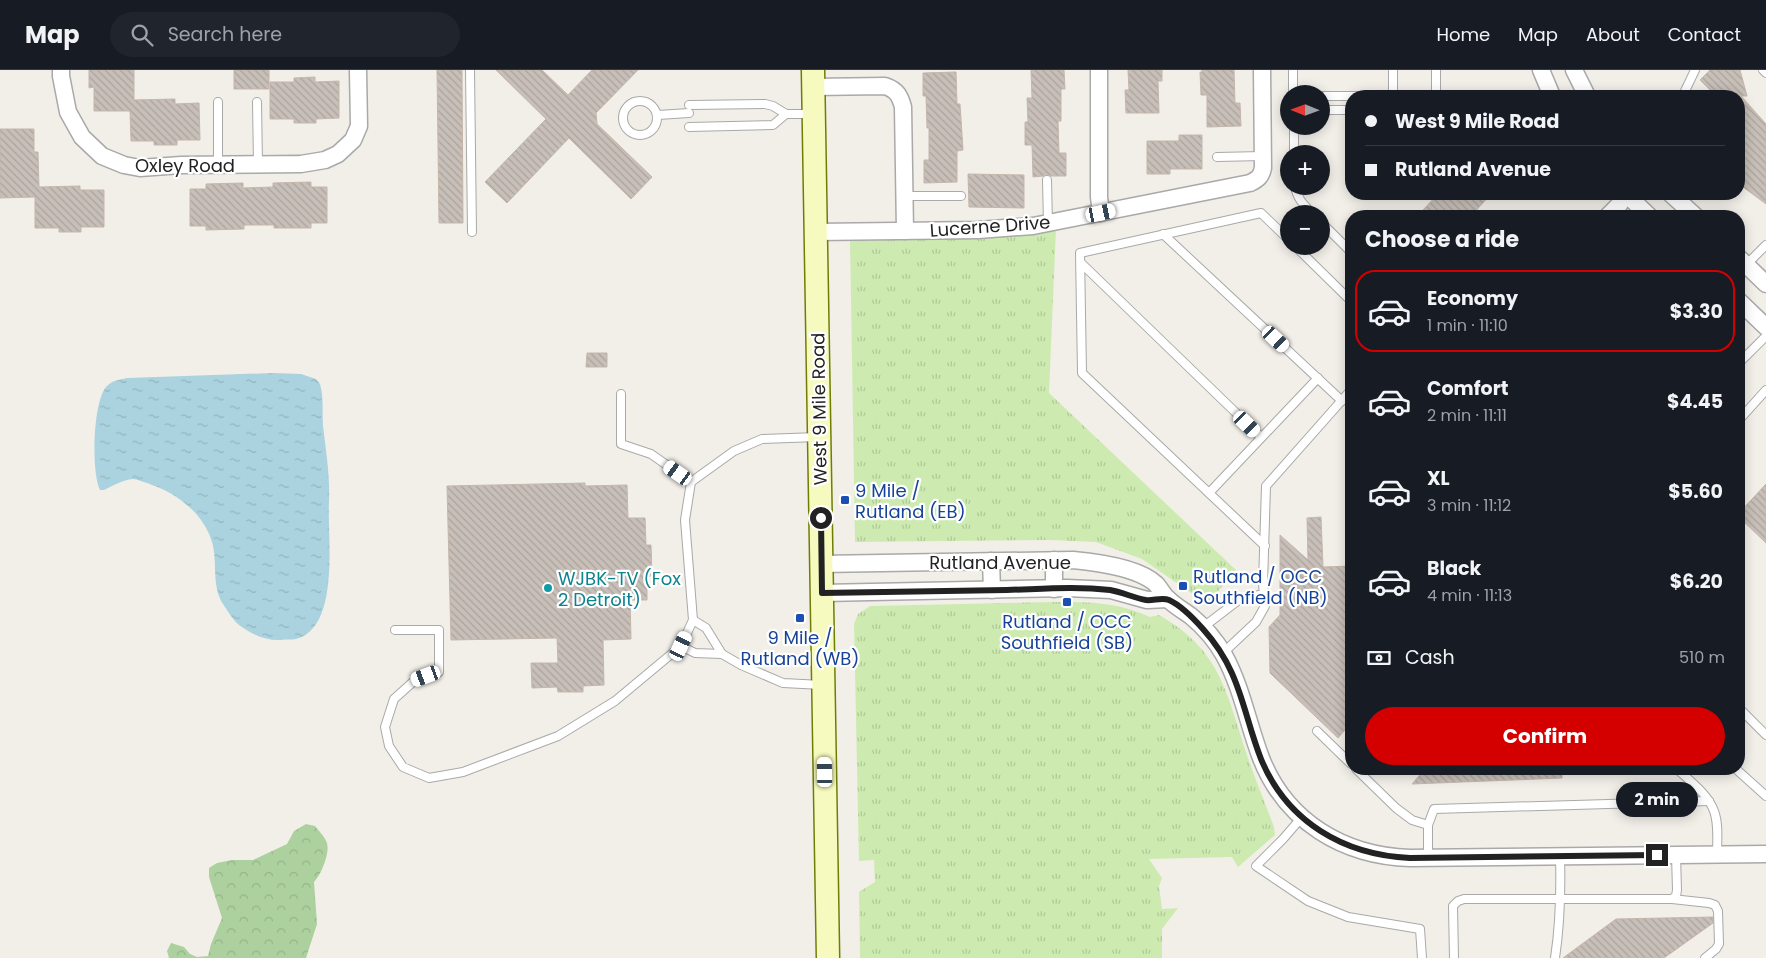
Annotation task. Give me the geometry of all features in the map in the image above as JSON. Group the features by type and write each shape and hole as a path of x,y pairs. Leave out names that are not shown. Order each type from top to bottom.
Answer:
{"main road":[{"name":"West 9 Mile Road","path":"813,78 828,958"}],"street":[{"name":"Oxley Road","path":"62,70 61,76 68,112 82,137 102,156 124,165 140,168 301,164 325,160 338,154 353,140 359,126 358,70"},
{"path":"1099,70 1099,197 1101,213"},
{"name":"Lucerne Drive","path":"816,232 998,229 1048,224 1250,183 1261,176 1263,168 1262,70"},
{"path":"1541,70 1549,90"},
{"path":"1574,70 1584,90"},
{"path":"813,78 886,86 894,88 900,97 903,107 905,231"},
{"path":"1614,210 1622,200"},
{"path":"1632,200 1643,210"},
{"path":"1679,200 1689,210"},
{"path":"1745,264 1766,284"},
{"path":"1745,307 1766,327"},
{"path":"1054,560 1054,589"},
{"name":"Rutland Avenue","path":"821,564 1054,560 1104,564 1132,572 1155,583 1168,599 1193,618 1223,653 1240,692 1260,757 1267,773 1284,798 1302,817 1335,840 1364,852 1395,858 1766,854"},
{"path":"991,561 992,590"},
{"name":"Rutland Avenue","path":"822,593 1054,589 1111,590 1147,600 1168,599"}],"lane":[{"path":"470,70 472,232"},
{"path":"1293,70 1294,85"},
{"path":"1392,70 1393,90"},
{"path":"1436,70 1436,90"},
{"path":"1685,90 1695,70"},
{"path":"1762,70 1766,73"},
{"path":"1330,96 1345,96"},
{"path":"635,101 647,101 656,110 658,115 656,126 643,135 637,135 628,130 623,120 626,108 635,101"},
{"path":"218,102 218,165"},
{"path":"258,102 258,165"},
{"path":"658,115 689,109 765,104 773,106 786,114 814,114"},
{"path":"1330,110 1345,110"},
{"path":"689,127 773,125 786,114"},
{"path":"1217,157 1263,156"},
{"path":"1047,180 1048,224"},
{"path":"1296,195 1304,205"},
{"path":"904,196 961,196"},
{"path":"1265,546 1082,373 1080,252 1261,213 1280,231"},
{"path":"1330,231 1345,246"},
{"path":"1163,234 1342,401"},
{"path":"1745,259 1766,244"},
{"path":"1304,255 1345,295"},
{"path":"1080,263 1261,438"},
{"path":"1745,357 1766,336"},
{"path":"1209,493 1318,378"},
{"path":"1745,413 1766,390"},
{"path":"620,394 621,444 651,454 691,482"},
{"path":"1223,653 1256,622 1265,606 1266,486 1345,397"},
{"path":"395,630 439,630 439,672 414,681 394,699 385,727 389,746 403,767 429,778 463,772 558,736 615,701 681,646 693,620 685,520 691,482 734,451 762,439 820,437"},
{"path":"1202,628 1240,599 1264,594"},
{"path":"693,620 706,628 722,654"},
{"path":"681,646 695,653 722,654 741,665 783,683 824,685"},
{"path":"1745,714 1766,735"},
{"path":"1317,731 1345,758"},
{"path":"1362,775 1396,808 1412,820 1428,825"},
{"path":"1683,775 1709,801 1714,811 1717,822 1717,855"},
{"path":"1743,775 1763,793 1766,784"},
{"path":"1428,858 1428,825 1434,809 1709,801"},
{"path":"1302,817 1256,866 1308,901 1348,917 1420,929 1422,958"},
{"path":"1672,899 1676,896 1678,890 1676,855"},
{"path":"1555,958 1560,900 1560,857"},
{"path":"1454,958 1453,906 1458,901 1464,899 1672,899 1709,903 1715,906 1718,911 1719,944 1705,958"}],"green space":[{"path":"1056,228 1049,393 1236,570 1207,604 1142,559 1096,542 1050,540 855,542 850,239 1004,237"},
{"path":"1055,602 1104,604 1126,608 1150,617 1159,615 1179,628 1195,642 1208,657 1226,690 1249,761 1274,827 1275,835 1238,867 1232,857 1149,859 1162,878 1159,886 1162,909 1178,908 1162,929 1162,958 860,958 859,892 875,882 874,860 859,861 854,624 858,614 870,606"},
{"path":"306,824 315,826 325,839 328,847 324,864 314,882 317,924 306,958 169,958 167,951 171,943 184,947 190,954 197,957 208,956 222,918 209,877 209,868 217,863 232,860 253,860 287,844 294,831"}],"water":[{"path":"274,373 301,374 316,379 320,384 329,482 330,557 326,599 320,617 310,631 296,639 281,640 264,638 249,631 239,625 228,612 219,597 217,589 214,550 208,531 202,521 187,505 168,492 136,479 100,490 95,468 95,437 98,407 106,387 113,382 127,378"}],"building":[{"path":"89,70 134,70 134,100 175,99 175,104 199,103 200,140 177,140 177,145 154,145 154,141 131,141 130,111 94,111 94,87 89,88"},
{"path":"234,70 269,70 269,89 234,89"},
{"path":"437,70 462,70 463,223 439,223"},
{"path":"496,70 542,70 568,95 592,70 638,70 596,113 597,124 652,177 631,199 569,138 507,203 485,182 546,119"},
{"path":"1031,70 1064,70 1065,89 1061,89 1061,121 1058,121 1059,153 1066,153 1066,176 1051,176 1047,174 1033,177 1032,145 1025,145 1025,122 1028,122 1027,98 1032,98"},
{"path":"1128,70 1162,70 1162,81 1158,81 1159,113 1126,113 1125,90 1129,90"},
{"path":"1202,70 1234,70 1235,103 1240,103 1241,126 1207,127 1207,95 1201,95 1200,72"},
{"path":"1710,70 1740,70 1747,96 1745,96 1745,90 1710,90 1700,80"},
{"path":"956,72 957,104 960,104 963,150 957,151 957,182 924,183 924,160 929,160 929,128 927,128 926,96 923,96 923,73"},
{"path":"315,77 315,82 339,81 339,118 316,119 316,123 294,123 294,119 270,119 270,82 294,82 294,78"},
{"path":"1745,100 1766,124 1766,204 1745,188"},
{"path":"0,129 34,129 34,152 38,152 39,187 80,186 80,190 104,190 104,227 81,227 81,232 59,232 59,228 35,228 35,197 0,198"},
{"path":"1179,135 1202,135 1202,169 1170,169 1170,174 1147,174 1147,141 1179,141"},
{"path":"968,174 1024,175 1024,208 969,207"},
{"path":"311,182 311,187 327,187 327,223 311,223 311,228 274,228 274,225 244,225 244,229 206,230 206,226 190,226 190,189 206,189 206,184 243,183 243,188 273,187 273,183"},
{"path":"1432,200 1486,200 1476,210 1423,210"},
{"path":"587,353 607,353 607,367 586,367"},
{"name":"WJBK-TV (Fox 2 Detroit)","path":"585,483 585,486 627,485 628,518 645,518 646,545 651,545 652,576 647,576 647,600 630,600 631,639 603,640 604,685 583,686 583,692 558,692 557,687 532,688 531,663 558,663 557,638 451,640 447,486"},
{"path":"1766,484 1766,543 1745,523 1745,507"},
{"path":"1321,517 1323,567 1345,566 1345,730 1338,738 1270,673 1269,627 1280,615 1280,535 1308,560 1307,518"},
{"path":"1420,775 1562,775 1562,778 1412,784"},
{"path":"1713,917 1713,923 1664,958 1563,958 1616,919"}],"place":[{"name":"9 Mile / Rutland (EB)","path":"845,500"},
{"name":"Rutland / OCC Southfield (NB)","path":"1183,586"},
{"name":"WJBK-TV (Fox 2 Detroit)","path":"548,588"},
{"name":"Rutland / OCC Southfield (SB)","path":"1067,602"},
{"name":"9 Mile / Rutland (WB)","path":"800,618"}],"route":[{"path":"821,518 822,593 1067,588 1111,590 1147,600 1168,599 1193,618 1223,653 1240,692 1260,757 1267,773 1284,798 1312,826 1348,846 1364,852 1395,858 1657,855"}]}
